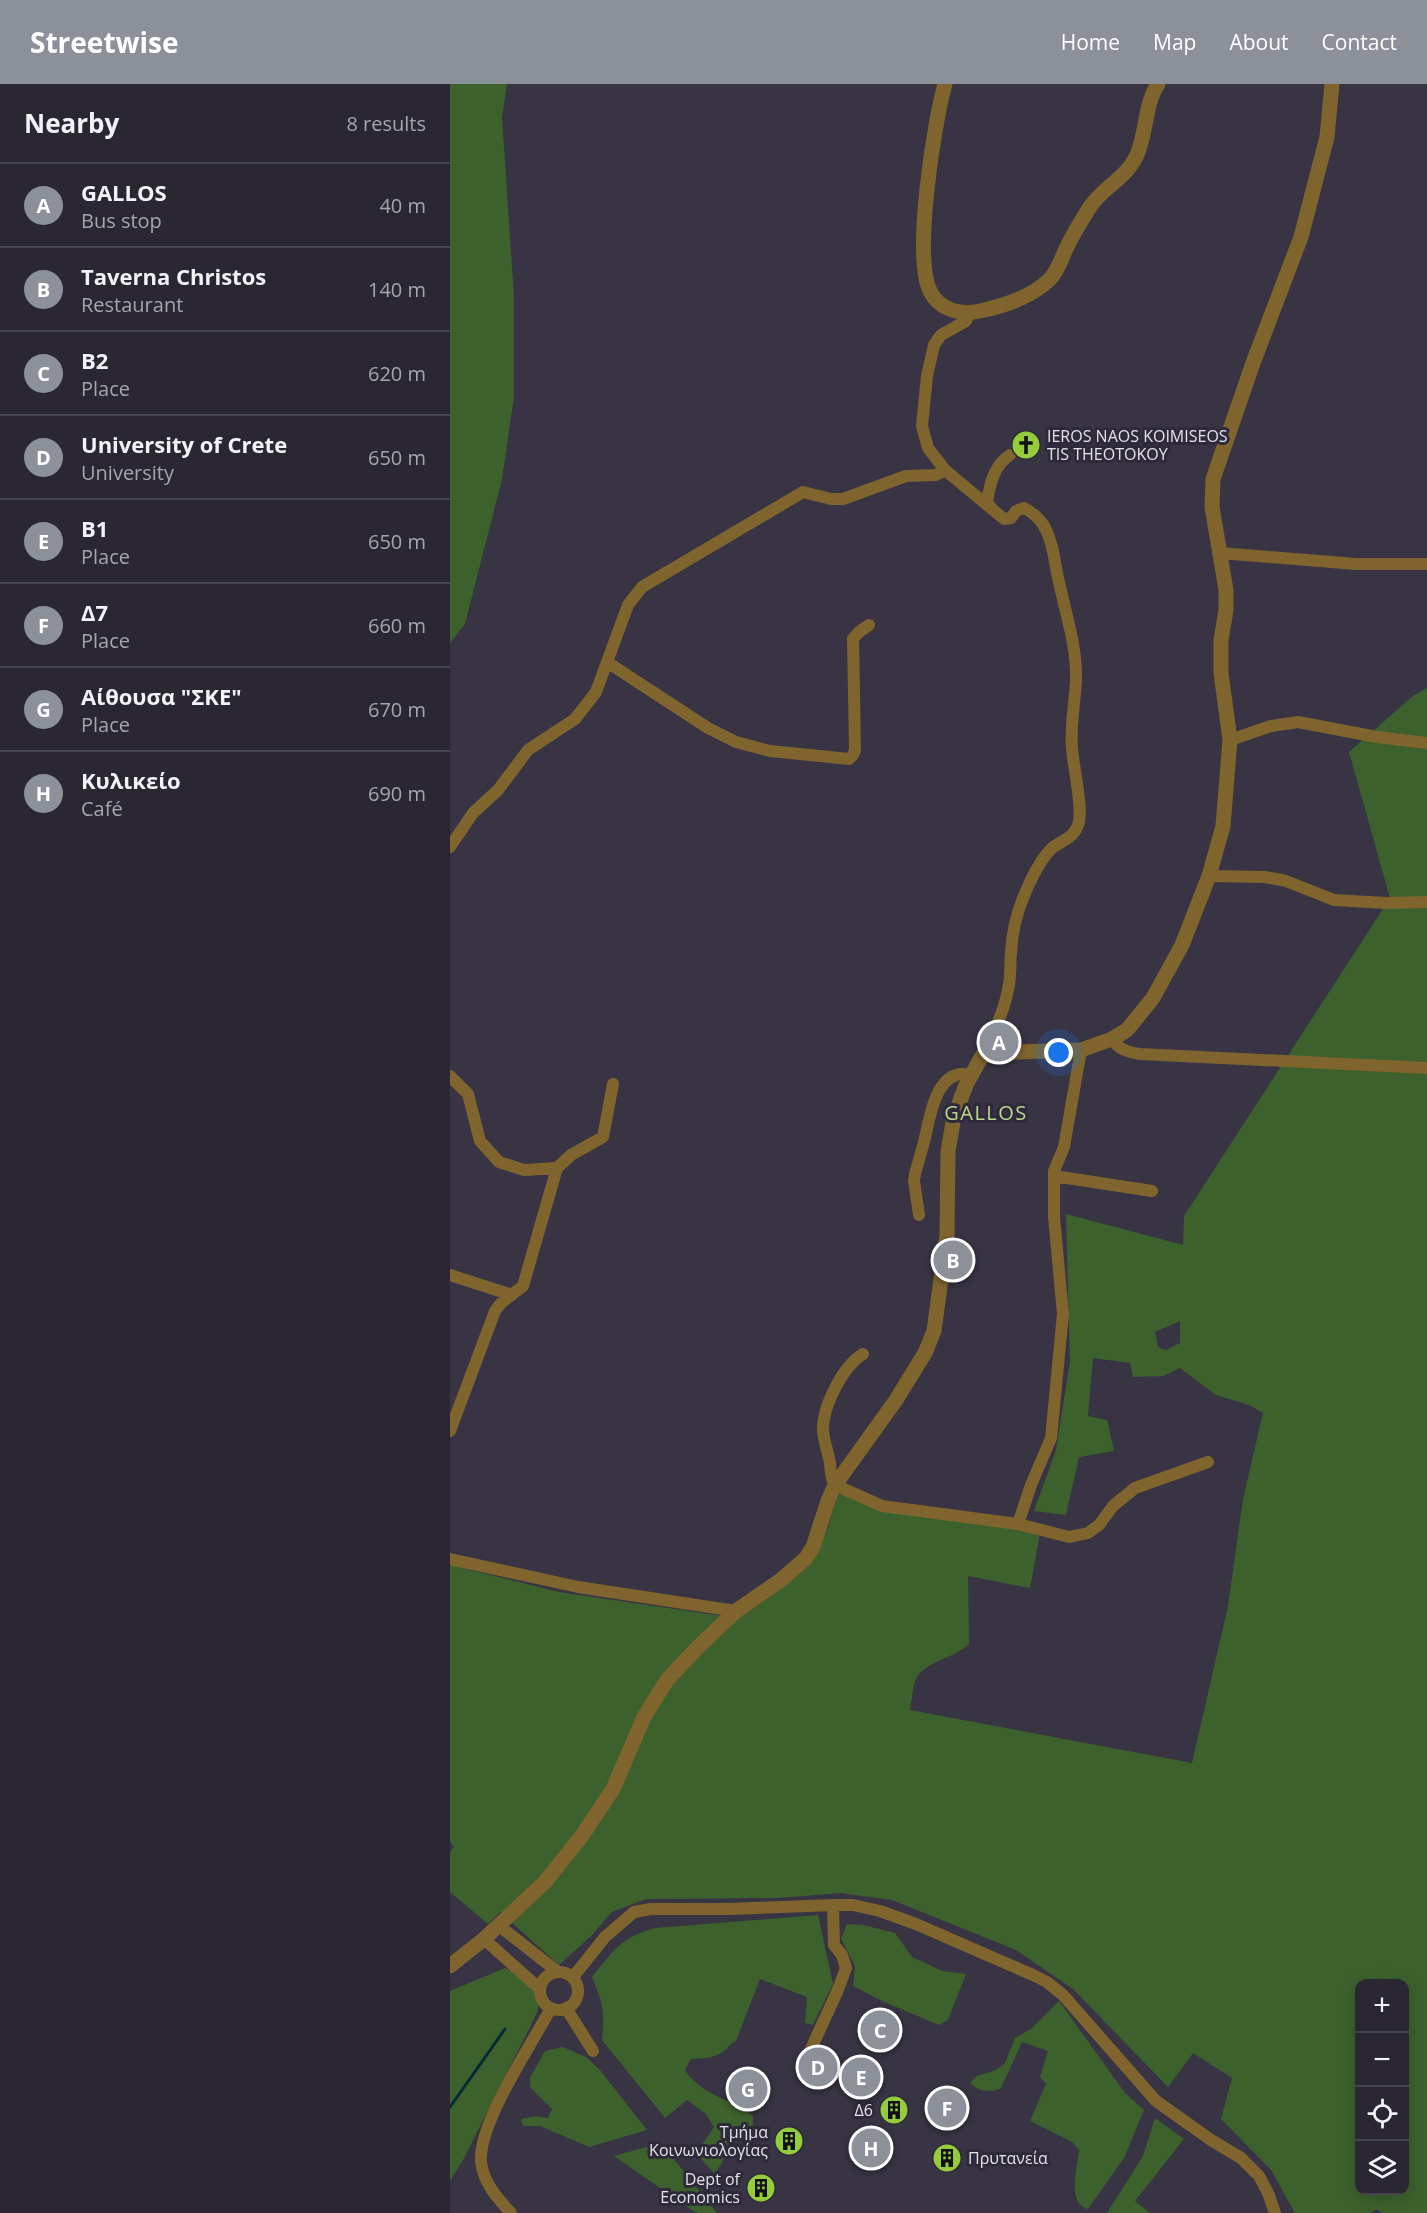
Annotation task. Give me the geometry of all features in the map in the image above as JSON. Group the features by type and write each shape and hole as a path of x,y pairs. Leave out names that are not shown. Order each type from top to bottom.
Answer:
{"street":[{"path":"945,84 938,107 924,215 925,278 930,292 940,304 954,312 969,313 1037,291 1053,277 1091,205 1125,173 1136,158 1152,93 1158,84"},
{"path":"982,1056 1017,1052 1081,1050 1112,1039 1127,1030 1153,998 1182,945 1209,876 1223,826 1230,740 1221,673 1221,640 1226,600 1212,507 1213,479 1253,363 1301,237 1327,137 1332,84"},
{"path":"450,1966 484,1939 545,1882 581,1837 613,1789 644,1717 667,1680 736,1611 781,1580 806,1558 813,1547 835,1485 896,1400 925,1353 934,1331 947,1235 948,1151 956,1108 999,1018 1009,985 1011,949 1023,898 1033,875 1052,849 1073,835 1081,810 1071,736 1076,680 1075,649 1058,579 1054,548 1043,524 1032,513 1024,508 1016,511 1011,518 1004,519 997,516 945,470 928,448 922,426 927,376 934,345 941,335 966,321 969,313"},
{"path":"997,516 987,502 991,478 1005,458 1010,455"},
{"path":"450,847 472,813 498,790 528,750 574,719 596,692 628,605 642,586 794,495 803,492 831,499 843,499 906,476 936,475 945,470"},
{"path":"1220,553 1356,564 1427,564"},
{"path":"607,662 708,728 736,742 770,751 849,759 854,755 855,750 854,639 869,625"},
{"path":"1230,740 1271,726 1298,722 1377,737 1427,743"},
{"path":"1209,876 1265,877 1286,881 1334,900 1386,903 1427,902"},
{"path":"1112,1039 1116,1046 1140,1054 1427,1068"},
{"path":"1018,1524 1031,1485 1051,1438 1063,1314 1054,1217 1054,1171 1064,1147 1081,1050"},
{"path":"919,1215 914,1181 935,1097 954,1076 963,1073 971,1075"},
{"path":"450,1076 468,1094 480,1141 499,1162 524,1170 557,1168"},
{"path":"450,1431 495,1311 501,1303 523,1286 557,1168 571,1155 603,1137 613,1084"},
{"path":"1054,1176 1152,1191"},
{"path":"450,1275 512,1295"},
{"path":"862,1354 844,1370 825,1415 823,1429 831,1480 835,1485 882,1506 1018,1524 1043,1532 1069,1537 1077,1536 1088,1533 1099,1525 1113,1506 1135,1488 1208,1462"},
{"path":"450,1559 578,1587 736,1611"},
{"path":"805,2062 846,1968 842,1955 834,1945 833,1905"},
{"path":"573,1977 606,1937 634,1912 651,1908 728,1909 853,1905 890,1915 1047,1982 1063,1995 1156,2101 1203,2135 1241,2158 1259,2176 1275,2213"},
{"path":"484,1939 540,1989 544,2002 551,2008 566,2008 576,2000 577,1982 573,1977 558,1972 498,1925"},
{"path":"540,1989 544,1979 558,1972"},
{"path":"511,2213 497,2198 488,2182 481,2161 482,2148 491,2116 551,2008"},
{"path":"566,2008 593,2051"}],"green space":[{"path":"450,84 507,84 502,117 514,298 514,396 502,479 465,624 450,643"},
{"path":"1427,688 1427,2213 1382,2213 1377,2209 1370,2213 1295,2213 1271,2170 1221,2119 1232,2078 1193,2053 1168,2087 1073,1989 1016,1950 892,1900 840,1893 778,1898 646,1899 612,1912 591,1936 559,1965 500,1912 488,1924 450,1892 450,1852 454,1847 450,1842 450,1565 559,1592 716,1615 740,1616 812,1563 841,1492 1040,1533 1030,1588 968,1576 969,1644 932,1664 919,1674 914,1684 910,1710 1192,1763 1228,1606 1243,1499 1263,1413 1249,1405 1216,1395 1180,1368 1163,1376 1133,1377 1130,1363 1093,1358 1088,1416 1107,1420 1114,1451 1079,1457 1066,1515 1034,1511 1056,1450 1070,1361 1066,1214 1183,1245 1184,1216 1390,898 1349,752 1413,696","holes":["1180,1321 1180,1343 1166,1350 1158,1347 1155,1332"]},
{"path":"818,1915 833,1984 813,2025 805,2023 807,1997 760,1979 736,2041 717,2055 691,2059 685,2070 699,2085 753,2116 753,2125 745,2130 735,2129 728,2141 722,2163 714,2173 703,2161 698,2151 714,2127 706,2114 687,2100 665,2118 602,2040 602,2008 592,1977 612,1952 625,1941 655,1928"},
{"path":"847,1924 863,1925 895,1933 912,1957 942,1971 966,1974 948,2020 939,2025 853,1986 855,1966 841,1939"},
{"path":"505,1968 514,1972 534,1989 538,2002 537,2013 463,2160 450,2181 450,1991"},
{"path":"1059,2001 1125,2093 1144,2110 1124,2158 1088,2209 1081,2206 1075,2192 1079,2150 1072,2142 1030,2121 1046,2084 1040,2077 1048,2051 1022,2042 1001,2088 985,2091 970,2083 977,2076 996,2070 1005,2063 1015,2038 1031,2029"},
{"path":"563,2047 586,2057 600,2070 647,2130 589,2147 540,2126 523,2126 521,2119 535,2116 548,2118 552,2109 530,2087 530,2078 545,2051"},
{"path":"1155,2118 1184,2139 1135,2201 1150,2213 1107,2213 1143,2156"},
{"path":"661,2143 717,2213 693,2211 614,2156"}],"waterway":[{"path":"450,2107 505,2029"}],"place":[{"name":"IEROS NAOS KOIMISEOS TIS THEOTOKOY","path":"1026,445"},
{"name":"GALLOS","path":"999,1042"},
{"name":"Taverna Christos","path":"953,1260"},
{"name":"Β2","path":"880,2030"},
{"name":"University of Crete","path":"818,2067"},
{"name":"Β1","path":"861,2077"},
{"name":"Αίθουσα \"ΣΚΕ\"","path":"748,2089"},
{"name":"Δ7","path":"947,2108"},
{"name":"Δ6","path":"894,2110"},
{"name":"Τμήμα Κοινωνιολογίας","path":"789,2141"},
{"name":"Κυλικείο","path":"871,2148"},
{"name":"Πρυτανεία","path":"947,2158"},
{"name":"Dept of Economics","path":"761,2188"}],"district":[{"name":"GALLOS","path":"986,1112"}]}
